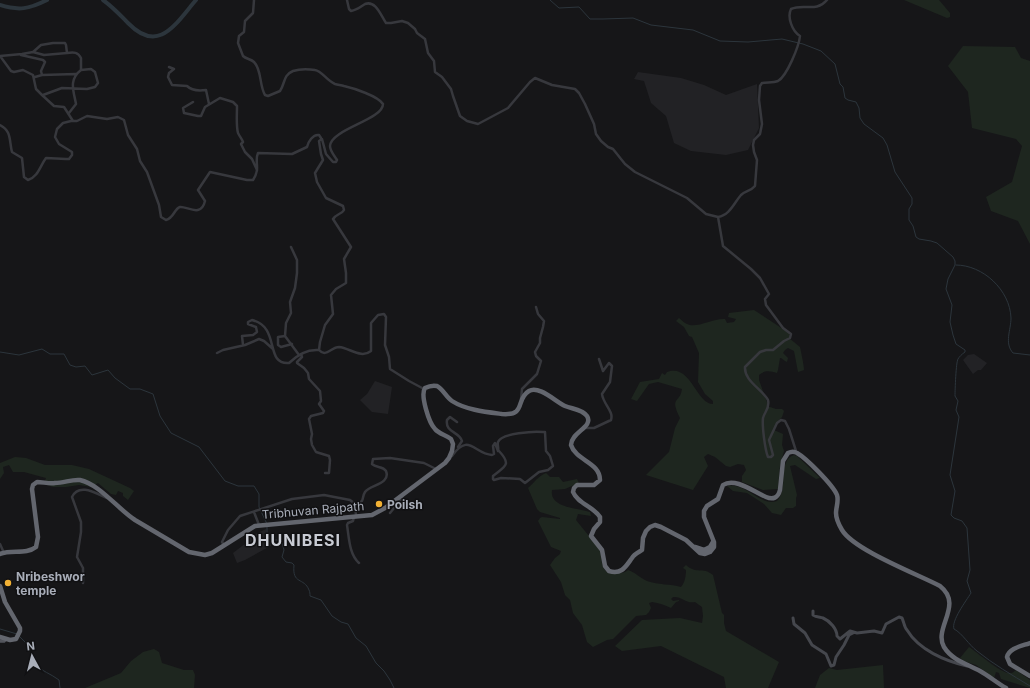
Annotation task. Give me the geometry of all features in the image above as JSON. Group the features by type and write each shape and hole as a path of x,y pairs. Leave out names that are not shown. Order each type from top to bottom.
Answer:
{"highway":[{"path":"443,465 452,453 452,442 448,437 436,430 432,425 423,398 424,388 431,386 438,387 453,402 472,409 510,414 517,412 527,392 533,389 539,390 563,405 584,412 588,421 584,428 573,438 571,442 572,447 576,454 596,468 600,480 597,484 577,485 573,492 600,517 600,522 593,530 591,536 602,550 605,566 608,570 616,572 626,567 633,556 642,550 644,534 647,529 652,526 662,527 686,540 700,553 709,553 715,545 713,536 704,517 704,511 707,506 718,499 723,485 734,483 771,499 775,498 780,490 784,458 788,452 796,452 803,457 834,489 838,499 836,512 837,520 849,539 864,549 940,586 945,591 948,596 949,606 942,634 943,644 947,651 954,658 1006,688"},
{"name":"Tribhuvan Rajpath","path":"2,553 30,550 36,547 38,537 32,489 33,485 37,482 56,483 82,480 110,499 135,520 189,552 205,555 212,554 251,528 259,525 367,516 375,514 443,465"},
{"path":"0,586 5,602 19,625 20,631 14,640 0,637"},
{"path":"1030,643 1010,651 1007,658 1010,664 1030,676"}],"main road":[{"path":"0,641 4,642 6,639"}],"street":[{"path":"0,125 6,128 9,132 12,152 22,158 24,177 28,180 40,170 46,158 60,160 70,157 72,152 59,144 56,140 55,135 60,125 65,122 77,121 89,116 107,119 118,117 124,120 128,135 136,149 140,161 146,170 159,205 159,213 163,219 168,220 172,218 176,210 180,208 193,211 201,208 205,202 198,192 198,188 210,172 250,181 254,179 257,171 256,155 258,153 292,154 306,147 314,135 319,134 323,141 326,154 333,162 336,162 337,160 331,151 331,142 350,128 378,114 383,107 382,102 377,98 362,92 346,86 335,84 316,70 296,70 289,73 286,76 280,91 268,96 265,95 262,91 259,72 256,65 252,60 243,56 238,42 239,36 244,32 245,21 252,13 254,0"},
{"path":"347,0 351,11 358,9 367,3 371,3 377,7 386,22 390,24 402,21 408,23 425,39 428,53 434,61 435,72 442,77 451,89 459,113 467,121 474,124 481,123 508,108 535,78 560,87 572,88 579,93 583,100 594,124 596,134 601,141 613,149 624,164 640,175 683,196 706,214 718,217 726,214 736,204 742,194 752,189 754,186 757,160 753,145 754,140 760,134 762,124 759,100 760,86 762,83 775,82 782,78 795,56 800,36 794,31 790,15 791,9 796,6 809,8 816,7 825,3 827,0"},
{"path":"32,52 42,45 60,42 66,44 67,53"},
{"path":"72,121 69,113 64,107 54,106 36,89 35,77 29,72 23,70 14,72 11,71 0,56 32,52 44,55 73,52 81,58 81,70"},
{"path":"18,54 43,60 45,62 41,71 42,75"},
{"path":"169,67 174,69 169,72 168,77 172,85 187,86 190,89 199,91 206,90 209,104"},
{"path":"42,95 62,88 72,88 87,89 95,87 98,83 95,72 91,70 81,70 76,74 72,88 76,104 69,113"},
{"path":"35,77 42,75 76,74"},
{"path":"192,102 183,108 184,113 201,116 209,104 220,98 233,102 237,106 237,127 242,139 241,144 245,152 252,158 257,171"},
{"path":"319,350 325,326 333,314 331,295 336,289 346,282 344,259 351,247 333,219 335,216 343,212 344,206 338,202 326,198 316,179 316,171 323,160 319,140 321,138"},
{"path":"718,217 723,246 760,278 769,294 765,299 766,305 783,328 791,334 790,338 773,350 760,352 745,367 745,370 753,384 768,400 769,406 763,418 767,455 770,457 773,456 770,440 777,423 781,420 784,421 789,429 796,452"},
{"path":"291,247 297,260 298,273 290,302 291,313 286,323 285,336 302,357 297,363 304,368 308,373 309,379 320,391 321,401 319,404 324,411 311,416 309,419 312,434 312,445 316,452 328,456 330,460 329,473 325,473"},
{"path":"521,406 520,393 537,374 541,361 536,356 535,352 540,343 544,321 538,314 536,307"},
{"path":"243,345 242,336 253,335 257,332 256,327 248,324 248,322 252,320 261,324 268,330 276,358 286,363 300,354 309,351 319,350 321,353 324,353 336,348 367,354 371,351 371,323 378,316 384,314 386,317 385,345 389,357 390,369 409,381 424,388"},
{"path":"285,336 278,337 278,345 283,347 292,344"},
{"path":"217,353 260,340 264,341 273,350"},
{"path":"584,428 594,428 611,420 612,417 612,413 605,403 602,394 610,382 612,366 609,364 603,371 599,359"},
{"path":"443,465 448,462 462,441 459,436 449,430 447,424 448,419 450,418 457,422"},
{"path":"458,448 464,445 474,446 489,455 492,455 494,454 494,443 499,451 507,461 504,468 493,476 494,480 501,478 520,479 525,483 539,472 548,470 553,466 550,456 546,451 545,432 522,433 501,438 498,441 499,451"},
{"path":"355,505 362,502 367,490 385,480 386,472 384,469 374,466 372,462 373,459 390,458 424,463 436,469"},
{"path":"83,583 83,568 77,557 81,522 72,497 75,492 84,489 110,499"},
{"path":"390,513 402,498 402,494"},
{"path":"224,546 222,542 228,530 240,516 292,499 324,495 350,500 354,503 355,517 353,521 347,525 352,552 359,563"},
{"path":"254,512 259,525"},
{"path":"0,544 2,553"},
{"path":"813,611 813,615 824,618 835,628 840,639 850,631 855,633"},
{"path":"792,618 794,624 805,633 812,645 826,654 831,666 833,666 835,658 844,645 849,634 874,631 882,633 886,624 899,617 902,618 907,631 922,646 948,661 973,668"}],"shaded area":[{"path":"904,0 939,0 950,13 950,17 947,18"},
{"path":"963,46 1015,47 1021,58 1030,61 1030,244 1018,221 991,211 986,197 1012,182 1022,146 1016,139 972,128 968,92 948,66"},
{"path":"638,72 681,78 704,85 726,95 757,84 759,128 748,150 726,155 691,151 674,143 666,116 651,103 644,81 634,79"},
{"path":"754,310 789,333 789,338 800,347 804,365 804,370 798,372 794,351 788,348 783,353 788,358 787,362 780,358 777,373 768,371 759,375 759,380 768,405 767,406 782,409 784,411 774,430 783,434 782,445 784,451 780,466 778,489 763,490 742,482 742,476 746,470 744,465 738,464 730,467 726,466 715,457 708,454 704,457 708,466 693,490 646,475 669,452 675,428 680,418 675,403 681,394 682,389 658,382 649,384 637,401 631,399 640,382 659,379 662,373 665,375 667,372 675,371 682,373 688,378 702,398 713,404 713,401 705,394 698,382 699,353 692,337 689,336 684,327 676,321 679,318 686,324 695,325 725,319 727,323 734,322 736,319 728,317 729,313"},
{"path":"974,354 987,363 981,370 978,370 973,374 963,360 968,355"},
{"path":"375,381 392,387 388,414 372,412 360,400 367,394"},
{"path":"794,455 797,456 820,478 816,479 795,465 790,466 797,495 796,506 793,508 786,508 781,515 772,513 764,504 747,493 733,491 727,486 740,488 765,501 777,501 782,490 786,463 789,458"},
{"path":"15,457 26,458 45,465 72,465 89,469 134,491 128,500 123,496 123,493 118,491 116,495 111,494 98,483 92,487 79,485 53,487 44,484 46,478 24,472 13,472 9,465 3,467 4,473 0,479 0,463"},
{"path":"546,473 550,477 559,477 563,482 577,479 579,483 565,489 552,490 552,496 560,504 590,512 591,516 578,514 576,520 598,547 603,568 606,570 618,573 628,570 647,581 681,587 686,574 686,570 683,568 686,565 693,570 706,571 713,575 722,613 724,615 726,631 779,662 768,688 726,688 724,677 661,646 622,651 615,646 642,620 680,618 702,623 702,607 695,602 689,602 676,597 671,599 673,601 679,601 676,602 671,608 657,603 649,603 651,608 646,615 636,616 613,639 607,640 593,647 587,642 582,625 573,613 570,600 565,595 561,582 550,565 561,551 551,547 538,521 542,517 560,518 540,512 537,509 528,488 538,478"},
{"path":"266,529 266,538 274,544 237,563 233,553 250,540 249,537"},
{"path":"969,647 990,663 1007,673 1012,673 1016,670 1030,680 1030,688 1001,679 999,673 996,672 994,678 976,665 964,661 960,658"},
{"path":"154,649 159,652 162,663 184,670 193,670 195,675 194,688 85,688 121,673 131,661 143,652"},
{"path":"883,665 884,688 815,688 820,675 829,668 837,670"}],"waterway":[{"path":"0,5 13,8 24,8 47,0"},
{"path":"103,0 139,32 149,36 158,36 174,26 196,0"},
{"path":"550,0 559,8 579,7 590,19 633,18 651,25 693,30 720,41 748,42 782,39 803,44 821,51 835,64 845,98 856,102 859,108 860,118 864,124 883,138 887,145 895,172 912,198 912,204 909,209 909,220 913,226 916,237 937,243 953,257 955,261 955,265 948,279 946,289 952,305 950,322 953,335 956,344 965,350 965,352 958,359 956,370 955,396 958,401 956,410 959,417 950,475 955,491 951,515 962,521 967,528 970,570 967,581 971,593 957,616 954,629 983,656 1030,686"},
{"path":"956,265 976,269 985,274 1000,289 1006,298 1011,318 1008,341 1010,349 1013,353 1030,355"},
{"path":"0,352 19,355 42,349 50,354 64,354 70,365 76,367 85,366 92,375 108,370 115,378 130,389 140,389 153,394 160,416 171,433 199,447 225,481 238,486 254,486 259,494 259,507 267,524"},
{"path":"267,527 267,535 271,540 277,540 282,543 284,550 282,557 286,562 294,565 295,576 307,586 310,596 321,600 332,616 341,622 348,624 356,638 366,646 376,663 384,671 394,688"},
{"path":"0,629 17,634"},
{"path":"19,636 26,643 36,659 35,665 59,680 60,688"}],"place":[{"name":"Poilsh","path":"379,504"},
{"name":"Nribeshwor temple","path":"8,583"}],"district":[{"name":"DHUNIBESI","path":"293,540"}]}
